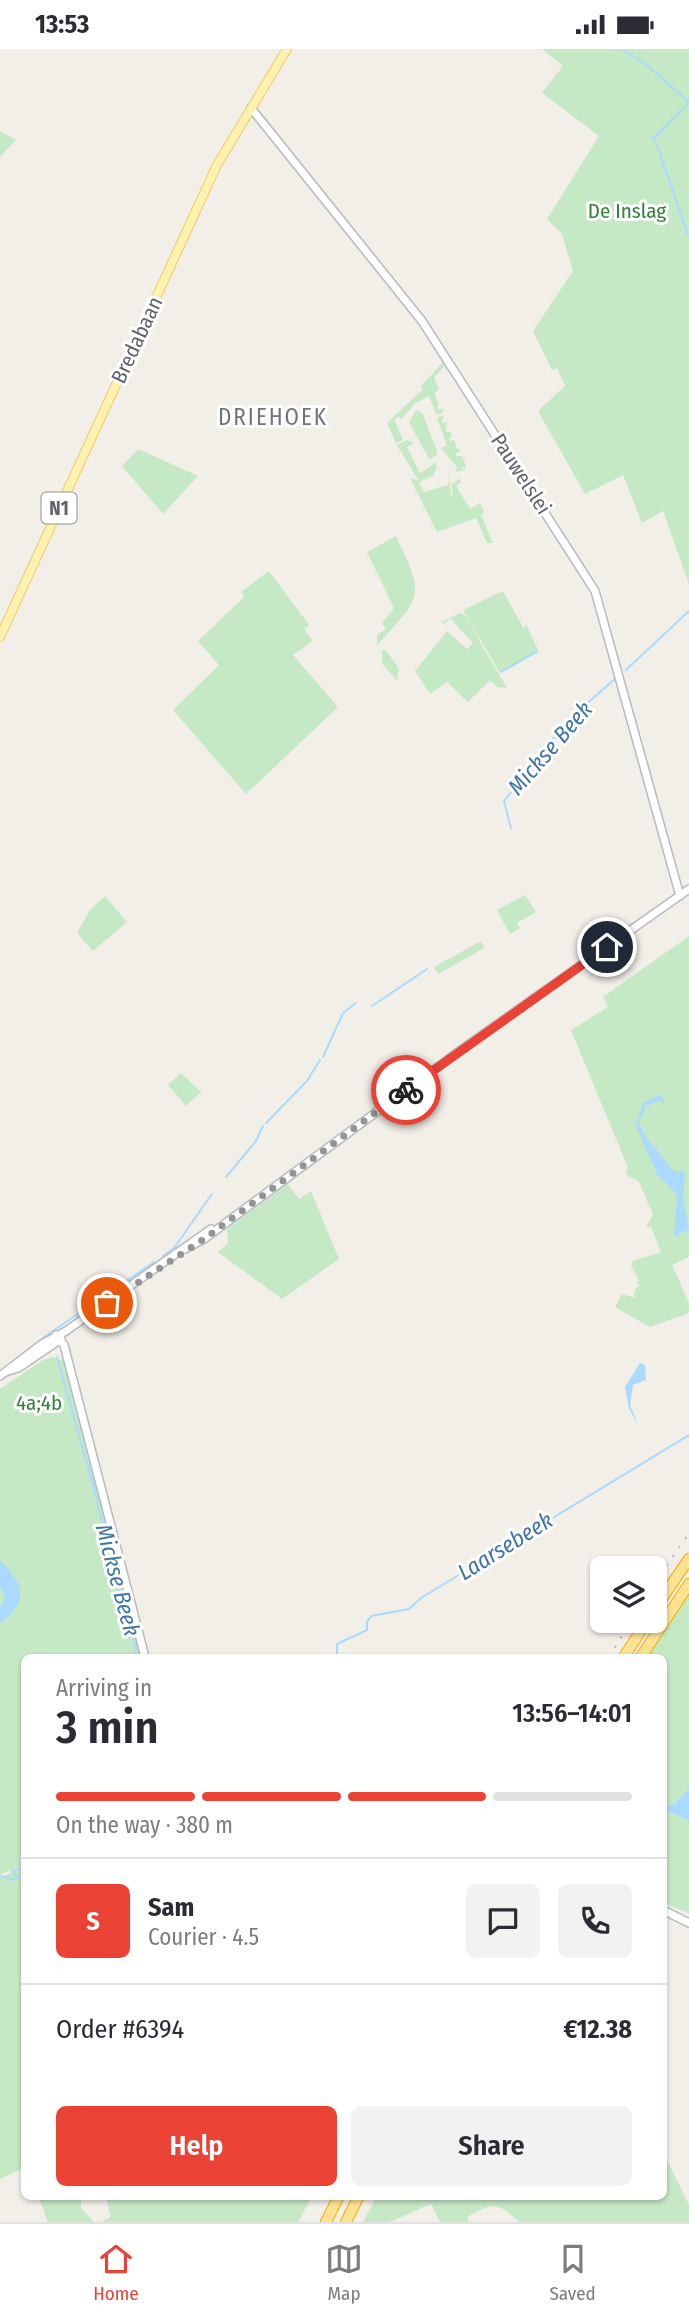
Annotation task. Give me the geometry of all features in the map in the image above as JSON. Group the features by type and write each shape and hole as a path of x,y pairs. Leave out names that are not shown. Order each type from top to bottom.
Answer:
{"highway":[{"path":"667,1591 689,1559"},
{"path":"643,1654 689,1584"},
{"path":"626,1654 639,1633"},
{"path":"326,2222 337,2200"},
{"path":"346,2222 357,2200"}],"main road":[{"name":"Bredabaan","path":"0,637 212,175 287,49"}],"street":[{"name":"Pauwelslei","path":"251,108 422,321 595,591 680,896"},
{"path":"7,1372 186,1249 194,1240 218,1227 689,889"},
{"path":"56,1339 64,1355 143,1654"},
{"path":"667,1912 689,1923"}],"green space":[{"name":"De Inslag","path":"542,49 689,49 689,584 663,511 642,523 623,475 585,494 538,411 565,386 557,368 552,370 533,331 573,271 562,234 547,219 599,136 542,93 563,66"},
{"path":"0,131 16,140 0,157"},
{"path":"443,362 445,365 434,378 439,390 434,393 439,405 438,410 443,408 443,413 436,414 429,396 414,404 402,419 394,419 403,440 396,443 387,423 423,389 421,386"},
{"path":"416,410 423,414 437,451 437,455 429,459 409,422"},
{"path":"444,415 442,420 443,423 447,422 446,432 450,431 450,441 454,440 457,447 454,450 458,448 460,451 456,456 462,456 465,469 459,464 464,470 456,472 457,467 441,448 447,445 437,418"},
{"path":"407,440 414,443 407,447 420,473 435,463 437,467 433,476 419,482 424,492 448,485 449,477 453,495 451,482 454,484 459,478 461,482 456,486 470,509 480,503 484,512 481,515 493,543 487,543 476,518 437,532 410,478 419,481 397,445"},
{"path":"138,449 198,476 163,514 122,466"},
{"path":"396,536 412,573 414,595 403,616 377,646 377,635 386,629 382,623 394,608 367,552"},
{"path":"269,571 309,625 304,629 313,641 293,655 338,707 246,794 173,710 219,665 198,641 244,597 241,592"},
{"path":"503,591 524,629 526,624 539,652 500,673 463,610"},
{"path":"460,613 466,616 480,641 475,645 480,642 507,688 497,687 490,680 468,702 447,682 430,694 415,671 447,631 467,649 473,643 450,618"},
{"path":"382,650 386,650 399,669 397,681 382,663"},
{"path":"525,895 536,912 517,923 520,928 510,934 497,910"},
{"path":"105,896 127,922 93,951 77,933 90,910"},
{"path":"689,936 689,1257 672,1265 689,1303 689,1313 650,1327 615,1307 622,1294 635,1298 633,1291 636,1292 635,1288 641,1286 636,1283 639,1281 631,1265 633,1261 661,1252 651,1227 646,1227 653,1215 639,1182 625,1174 628,1168 571,1030 608,1007 603,997"},
{"path":"481,941 484,948 438,974 434,967"},
{"path":"181,1073 201,1092 186,1106 168,1085"},
{"path":"288,1184 299,1199 311,1191 339,1259 282,1299 218,1252 228,1243 227,1229"},
{"name":"4a;4b","path":"53,1357 64,1361 140,1654 21,1654 21,1865 0,1875 0,1389 43,1360"},
{"path":"689,1591 689,1788 675,1804 667,1806 667,1654 648,1654 662,1633 667,1633 667,1625"},
{"path":"667,1812 689,1821 689,1913 667,1905"},
{"path":"21,1868 21,2169 0,2179 0,1877"},
{"path":"667,2160 689,2205 689,2222 520,2222 495,2206 467,2217 469,2222 440,2222 431,2204 390,2222 363,2222 375,2200 667,2200"},
{"path":"40,2200 81,2200 81,2208 94,2222 48,2222"},
{"path":"106,2200 310,2200 298,2222 101,2222 111,2217"}],"water":[{"path":"661,1094 665,1105 660,1100 646,1106 639,1122 645,1136 673,1171 685,1172 683,1199 689,1230 674,1236 677,1195 657,1174 636,1126 643,1103"},
{"path":"640,1363 645,1365 646,1380 633,1385 630,1405 638,1424 629,1409 625,1387"},
{"path":"0,1561 15,1578 20,1593 15,1608 0,1624 0,1608 5,1597 0,1587"},
{"path":"689,1788 689,1821 667,1812 667,1806 675,1804"}],"waterway":[{"path":"622,49 648,66 689,102 653,139 655,141"},
{"path":"657,145 688,235"},
{"name":"Mickse Beek","path":"626,670 689,611"},
{"path":"501,672 536,652"},
{"name":"Mickse Beek","path":"511,828 504,801 567,721 616,678"},
{"name":"Mickse Beek","path":"372,1006 427,969"},
{"name":"Mickse Beek","path":"323,1057 343,1013 356,1003"},
{"name":"Mickse Beek","path":"266,1123 307,1081 320,1060"},
{"name":"Mickse Beek","path":"226,1177 256,1141 263,1126"},
{"name":"Mickse Beek","path":"163,1256 174,1248 212,1194"},
{"name":"Mickse Beek","path":"44,1337 154,1262"},
{"name":"Mickse Beek","path":"57,1357 97,1499"},
{"name":"Laarsebeek","path":"337,1654 337,1644 367,1630 367,1622 371,1616 409,1609 421,1598 689,1435"},
{"name":"Mickse Beek","path":"97,1502 137,1654"},
{"name":"Laarsebeek","path":"0,1876 15,1880 17,1877 12,1871 21,1867"}],"railway":[{"path":"667,1565 689,1533"},
{"path":"611,1654 624,1633"}],"way so far":[{"path":"107,1303 197,1244 406,1090"}],"district":[{"name":"DRIEHOEK","path":"273,417"}],"route":[{"path":"406,1090 607,947"}]}
